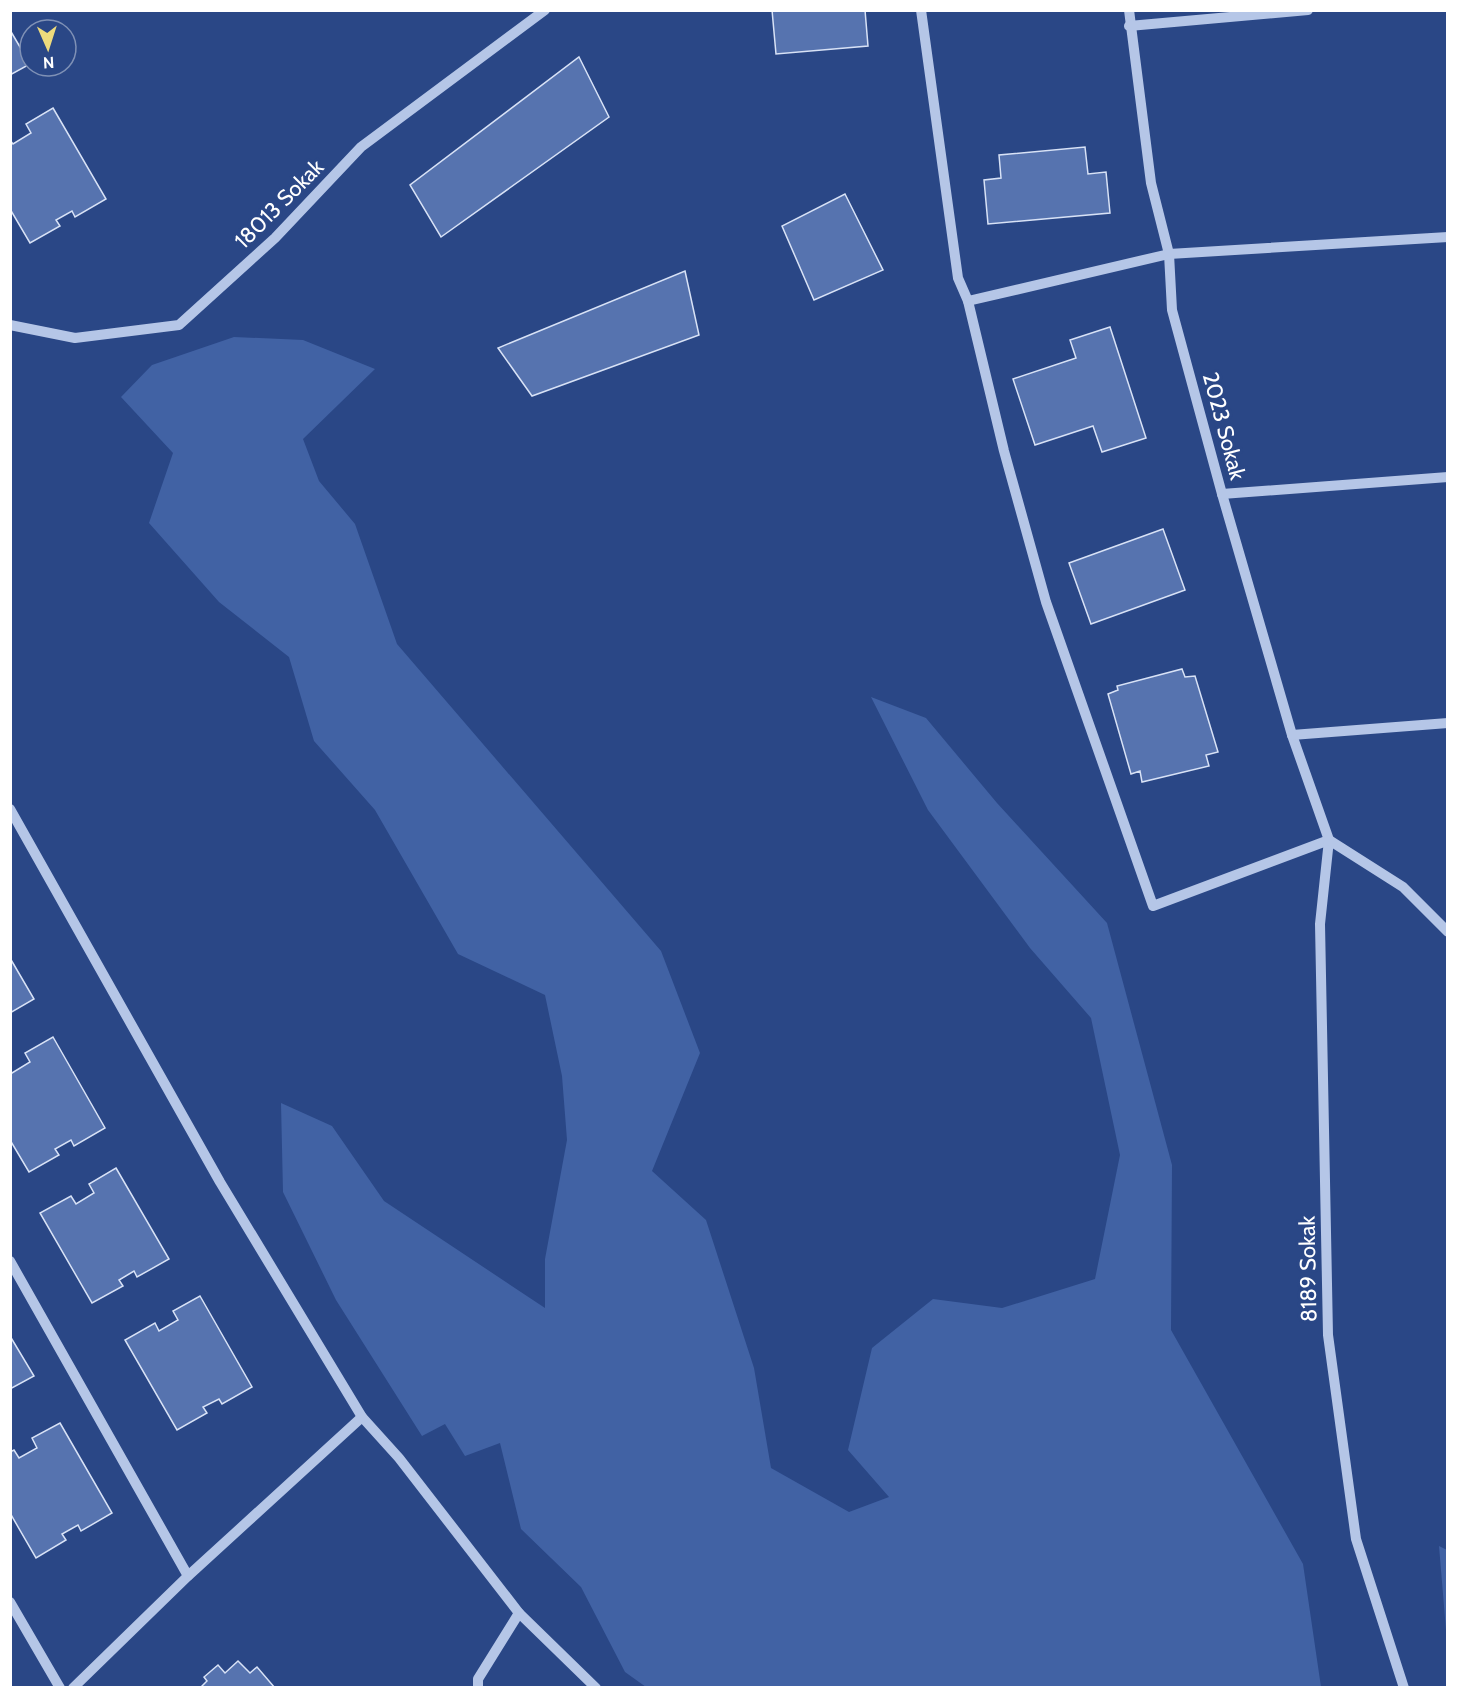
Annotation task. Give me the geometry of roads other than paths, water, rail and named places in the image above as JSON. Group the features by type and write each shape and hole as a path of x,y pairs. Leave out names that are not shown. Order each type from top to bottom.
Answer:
{"street":[{"name":"18013 Sokak","path":"10,325 75,338 179,325 275,238 361,147 545,10"},
{"path":"921,10 958,278 968,301 1004,451 1046,602 1153,906 1329,840 1403,887 1448,932"},
{"name":"2023 Sokak","path":"1129,10 1151,183 1169,254 1172,310 1222,494 1292,735 1329,840"},
{"path":"1130,26 1308,10"},
{"path":"968,301 1169,254 1448,237"},
{"path":"1222,494 1448,477"},
{"path":"1292,735 1448,723"},
{"path":"10,809 220,1182 362,1417 399,1458 519,1613 596,1688"},
{"name":"8189 Sokak","path":"1329,840 1320,924 1328,1335 1356,1539 1404,1688"},
{"path":"10,1261 188,1576"},
{"path":"73,1688 188,1576 362,1417"},
{"path":"10,1602 60,1688"},
{"path":"478,1688 478,1679 519,1613"}]}
